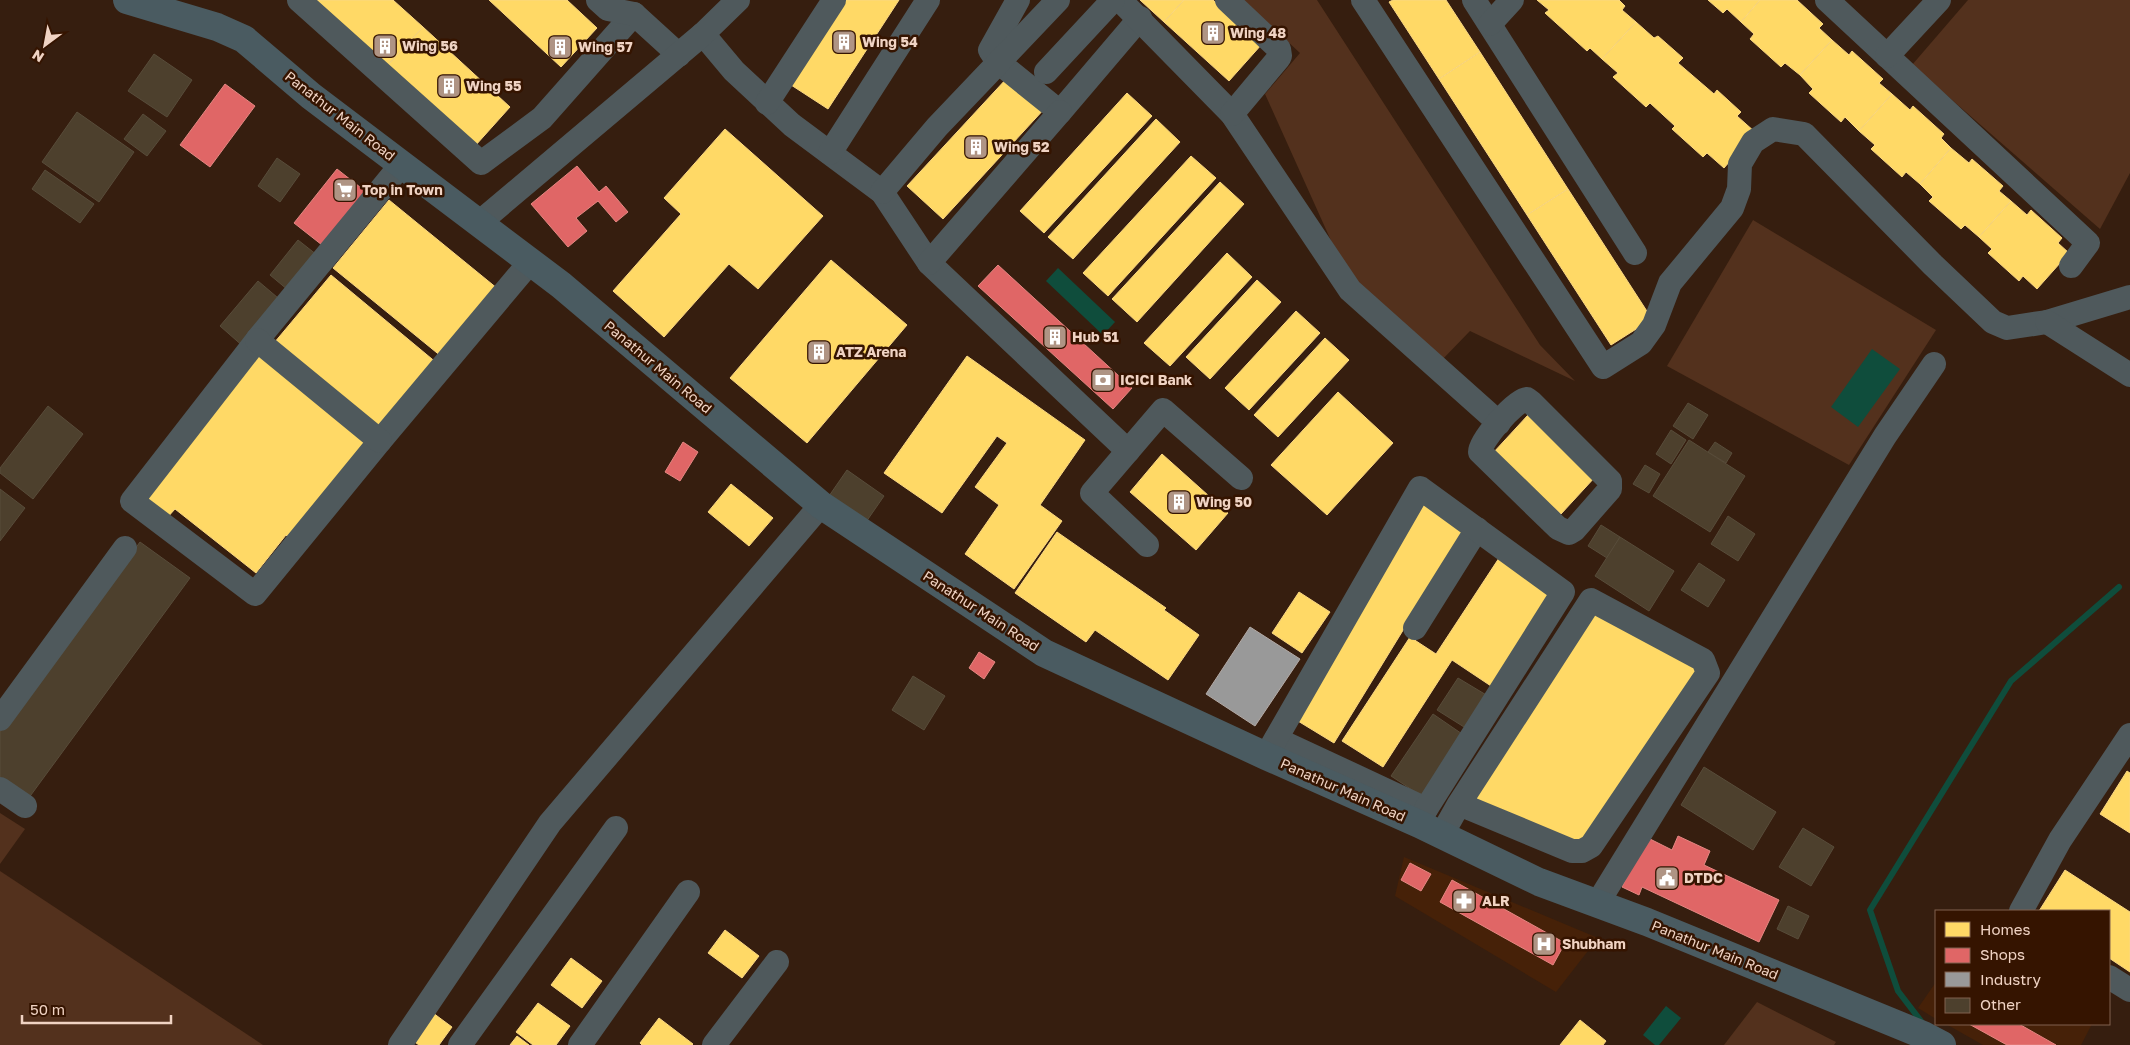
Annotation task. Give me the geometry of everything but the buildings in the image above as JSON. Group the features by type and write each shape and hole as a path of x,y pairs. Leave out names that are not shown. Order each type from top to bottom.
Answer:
{"street":[{"name":"Panathur Main Road","path":"127,0 217,27 244,39 311,96 561,285 821,505 1044,653 1271,748 1429,823 1539,882 1647,922 1933,1040"},
{"path":"299,0 481,163 542,118 634,14"},
{"path":"598,0 608,9 634,14 679,55"},
{"path":"480,222 704,34 738,0"},
{"path":"767,103 834,0"},
{"path":"830,153 928,0"},
{"path":"1018,0 990,50 998,62 1060,112"},
{"path":"882,192 937,127 1058,0"},
{"path":"1046,72 1113,0"},
{"path":"1120,0 1140,18 1232,114 1350,290 1499,423"},
{"path":"1227,0 1280,52 1278,59 1232,114"},
{"path":"1363,0 1603,367 1641,343 1654,325 1670,283 1732,208 1739,189 1740,164 1753,142 1773,129 1804,134 1933,265 1993,322 2008,328 2047,322 2130,297"},
{"path":"1474,0 1635,253"},
{"path":"1490,24 1512,0"},
{"path":"1827,0 2088,243 2072,266"},
{"path":"1887,56 1939,0"},
{"path":"929,263 1140,18"},
{"path":"704,34 734,71 767,103 792,125 882,192 929,263 1128,451"},
{"path":"402,164 257,340 132,501 255,594 531,261"},
{"path":"2047,322 2130,375"},
{"path":"257,340 380,441"},
{"path":"1597,904 1885,436 1934,364"},
{"path":"1527,400 1607,476 1610,481 1610,489 1574,530 1569,533 1558,528 1480,452 1481,445 1499,423 1518,402 1527,400"},
{"path":"1147,545 1092,494 1163,410 1242,478"},
{"path":"1271,748 1420,488 1563,592 1429,823"},
{"path":"400,1045 550,823 821,505"},
{"path":"1415,628 1477,529"},
{"path":"0,719 125,548"},
{"path":"1429,823 1459,804 1591,600 1703,660 1708,673 1591,846 1582,852 1572,852 1459,804"},
{"path":"2022,910 2060,840 2130,735"},
{"path":"0,789 25,806"},
{"path":"460,1045 616,828"},
{"path":"580,1045 688,892"},
{"path":"714,1045 777,962"},
{"path":"2110,977 2130,990"}],"shaded area":[{"path":"1243,0 1317,0 1540,345 1575,381 1470,331 1439,363 1351,285 1265,94 1300,53"},
{"path":"1968,0 2130,0 2130,173 2100,229 1912,65"},
{"path":"1753,220 1936,330 1849,465 1667,366"},
{"path":"1058,268 1115,322 1103,335 1046,281"},
{"path":"1872,349 1900,369 1858,427 1831,407"},
{"path":"0,813 25,829 0,864"},
{"path":"1404,857 1598,938 1556,992 1395,896"},
{"path":"0,871 263,1045 0,1045"},
{"path":"1935,983 1935,1018 1918,1008"},
{"path":"1757,1002 1836,1042 1834,1045 1724,1045"},
{"path":"1666,1006 1681,1018 1659,1045 1655,1045 1643,1035"},
{"path":"1948,1025 2091,1025 2081,1045 1983,1045"}],"waterway":[{"path":"1924,1025 1898,991 1870,910 2011,681 2119,587"}],"place":[{"name":"Wing 48","path":"1213,33"},
{"name":"Wing 54","path":"844,42"},
{"name":"Wing 56","path":"385,46"},
{"name":"Wing 57","path":"560,47"},
{"name":"Wing 55","path":"449,86"},
{"name":"Wing 52","path":"976,147"},
{"name":"Top in Town","path":"345,190"},
{"name":"Hub 51","path":"1055,337"},
{"name":"ATZ Arena","path":"819,352"},
{"name":"ICICI Bank","path":"1103,380"},
{"name":"Wing 50","path":"1179,502"},
{"name":"DTDC","path":"1667,878"},
{"name":"ALR","path":"1464,901"},
{"name":"Shubham","path":"1544,944"}]}
